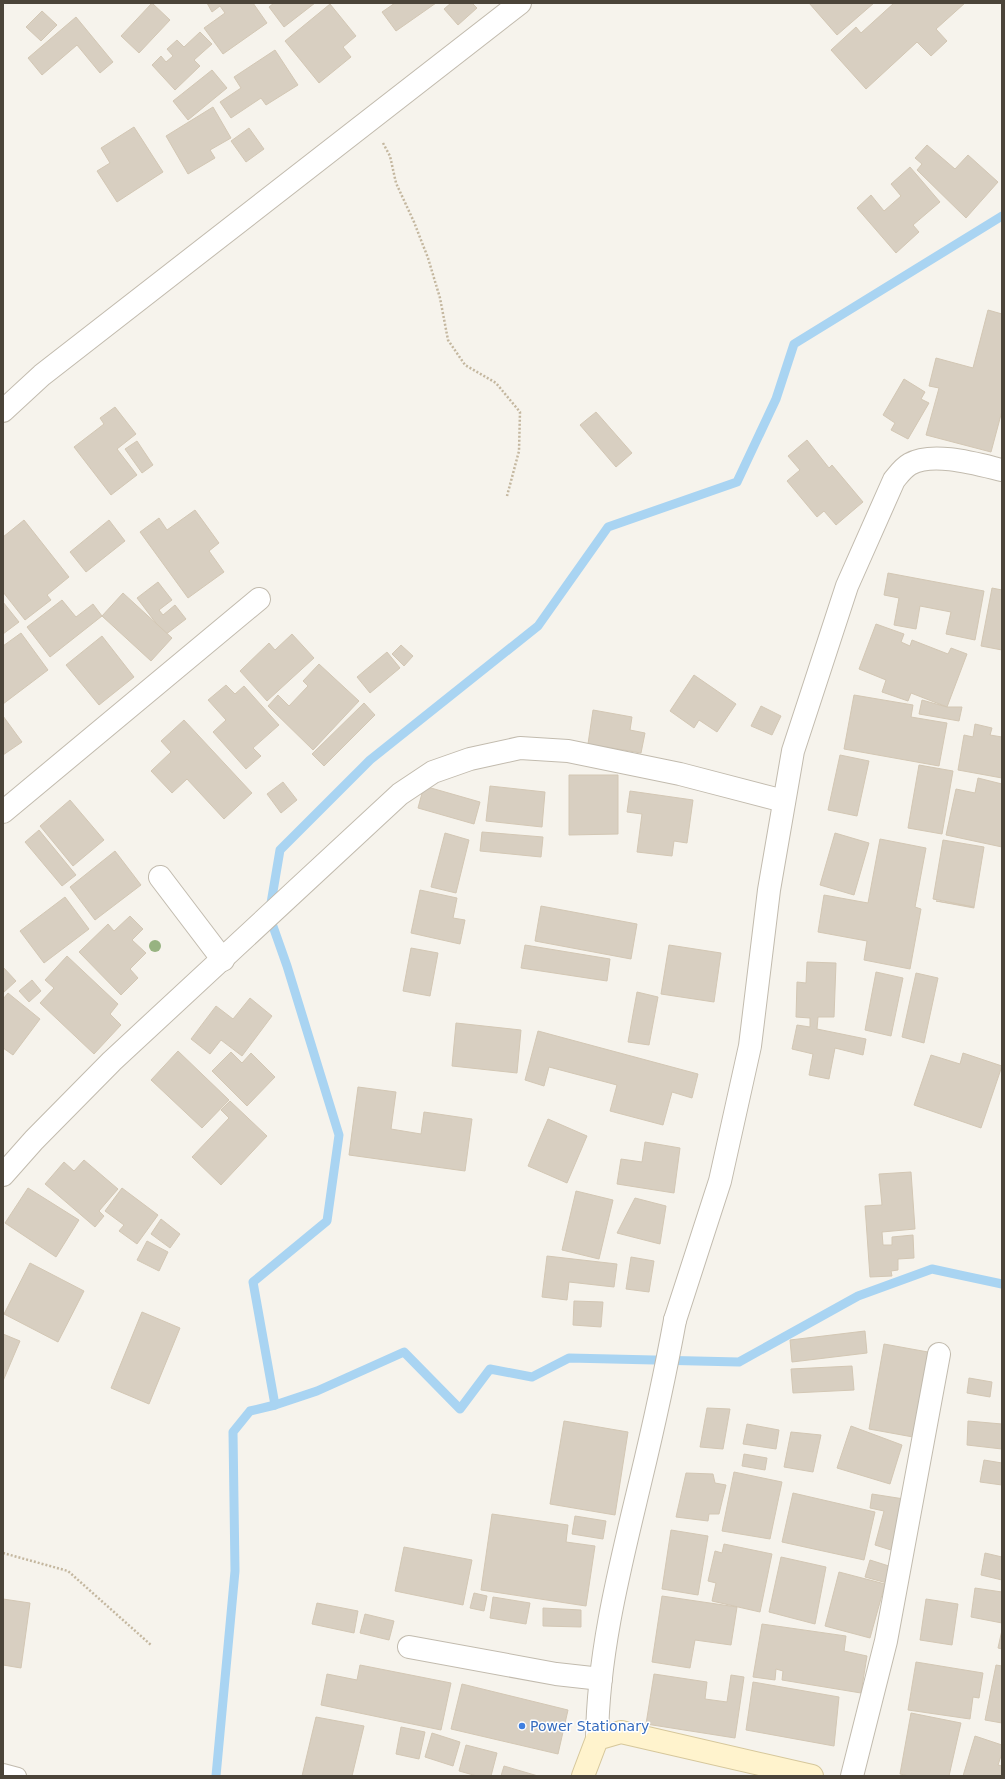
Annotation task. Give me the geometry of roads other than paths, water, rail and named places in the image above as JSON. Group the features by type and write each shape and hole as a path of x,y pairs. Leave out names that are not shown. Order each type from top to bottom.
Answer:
{"main road":[{"path":"583,1776 598,1739 621,1732 812,1776"}],"street":[{"path":"3,411 42,375 520,3"},
{"path":"598,1739 601,1679 617,1579 660,1400 676,1320 720,1181 750,1046 769,890 793,751 847,586 894,480 902,469 911,463 943,458 1002,470"},
{"path":"3,812 259,599"},
{"path":"3,1175 34,1140 112,1061 400,794 433,772 470,759 520,748 568,751 680,774 784,801"},
{"path":"160,877 222,960"},
{"path":"852,1776 886,1641 939,1354"},
{"path":"409,1647 556,1674 601,1679"}],"lane":[{"path":"3,1772 18,1776"}],"waterway":[{"path":"275,1405 253,1282 327,1221 339,1135 287,966 269,915 280,850 370,760 538,626 608,527 737,482 776,399 794,344 1002,216"},
{"path":"216,1776 235,1571 233,1432 250,1411 275,1405 317,1391 404,1352 460,1409 490,1369 532,1377 569,1358 739,1362 858,1296 932,1269 1002,1284"}],"place":[{"name":"Power Stationary","path":"522,1726"}]}
